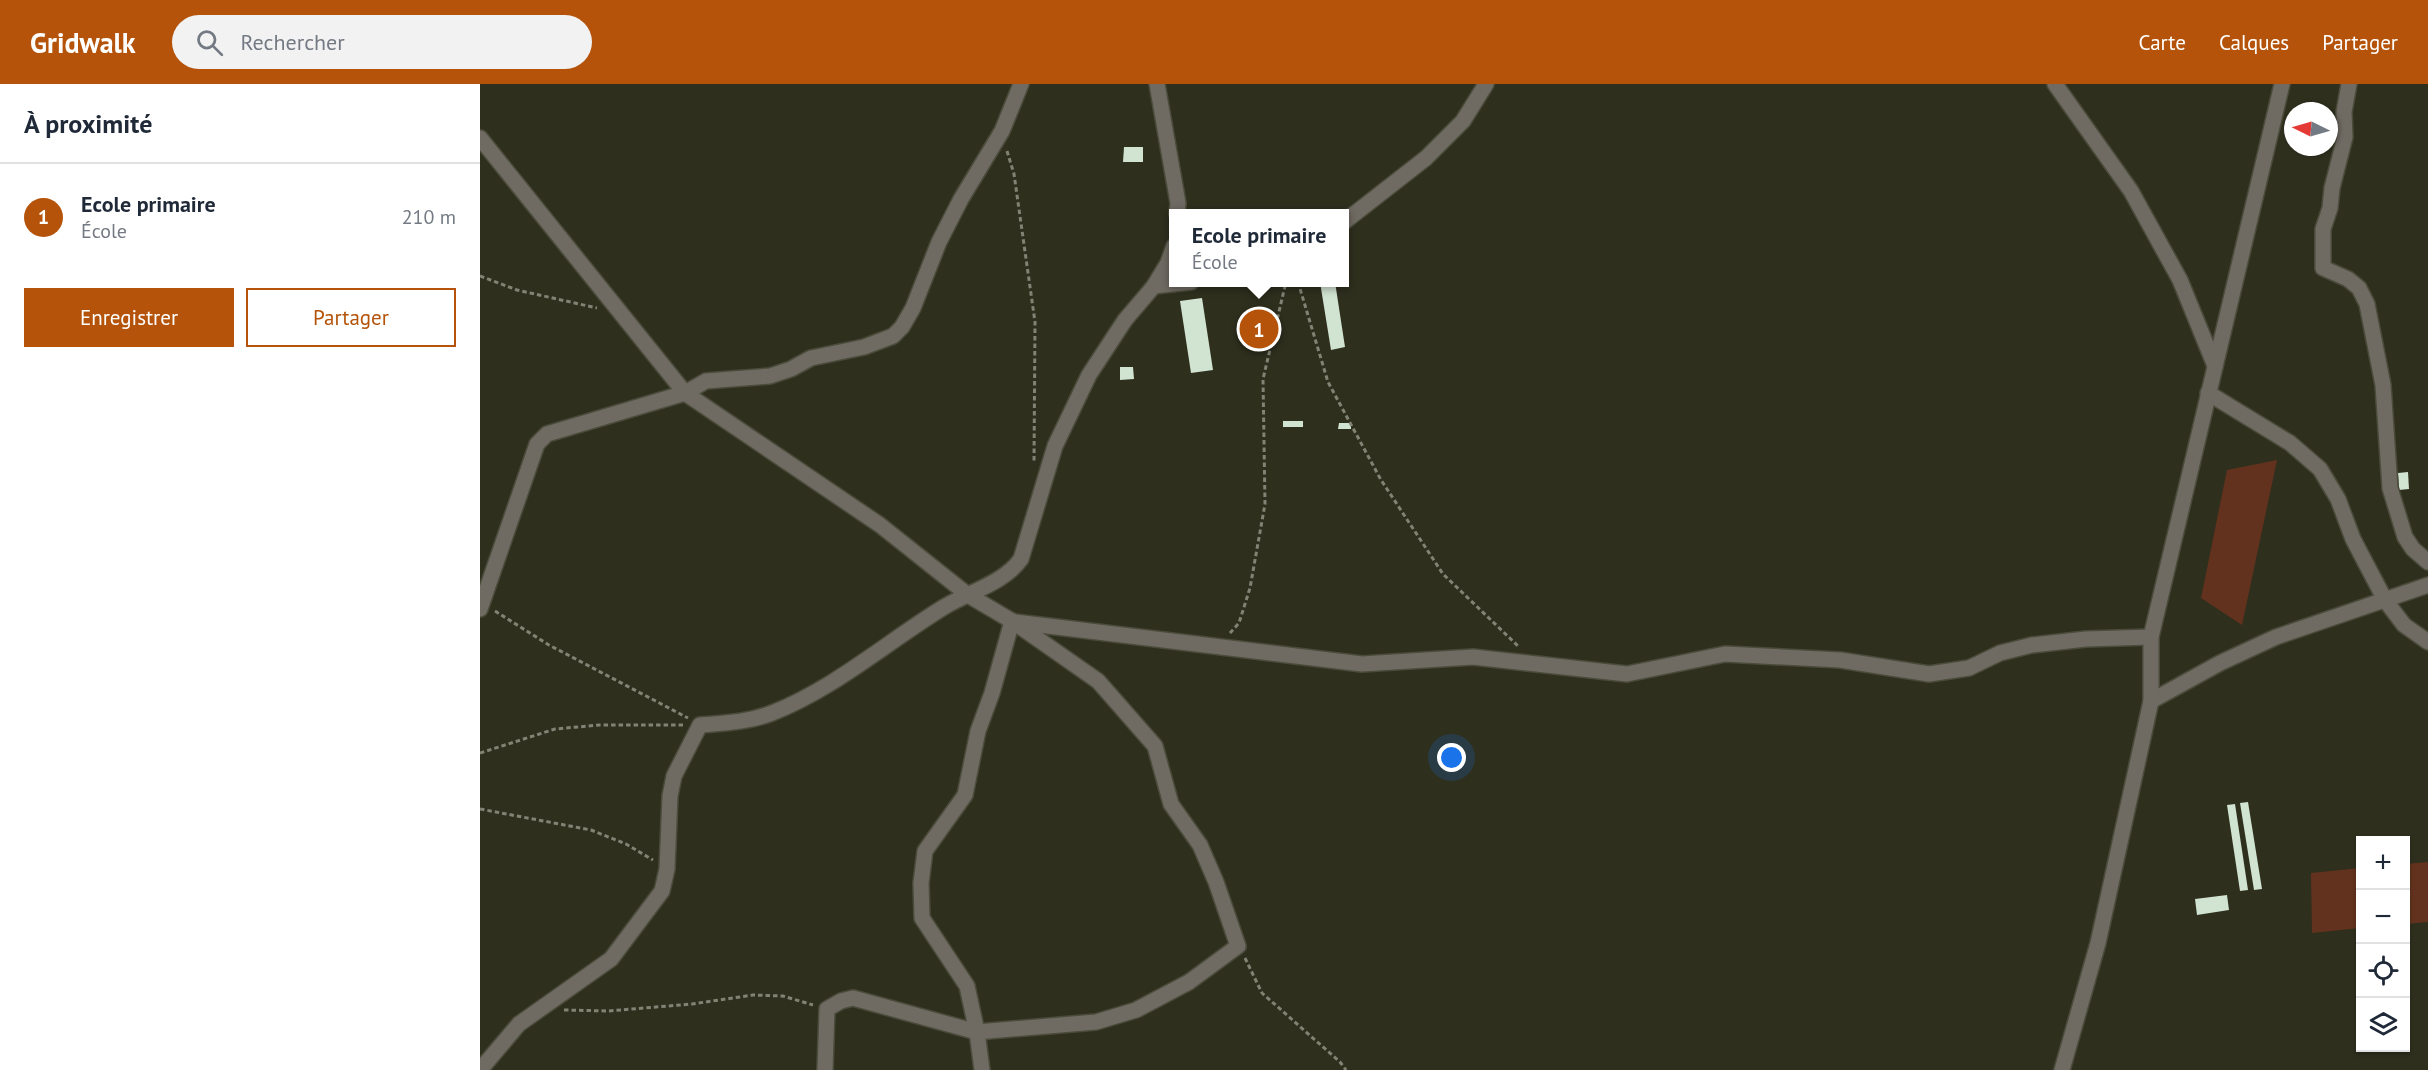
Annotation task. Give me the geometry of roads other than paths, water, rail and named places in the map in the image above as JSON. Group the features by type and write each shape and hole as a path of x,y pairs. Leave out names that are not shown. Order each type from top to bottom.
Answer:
{"street":[{"path":"481,606 537,444 547,434 685,393 706,381 770,376 791,369 811,358 864,347 893,336 902,327 913,308 939,242 961,199 1002,131 1021,84"},
{"path":"1157,84 1177,209"},
{"path":"1349,218 1426,158 1463,121 1486,84"},
{"path":"2055,84 2136,201 2180,280 2215,366"},
{"path":"2062,1070 2098,944 2151,701 2151,637 2282,84"},
{"path":"2349,84 2344,112 2345,137 2332,188 2330,208 2323,229 2323,268 2348,279 2360,288 2367,304 2383,385 2391,488 2405,537 2413,549 2428,562"},
{"path":"480,138 685,393 879,525 968,595 1012,621 1098,681 1155,746 1171,804 1200,845 1216,882 1238,946 1189,982 1126,1013 1096,1022 977,1032 853,998 841,1000 826,1009 825,1070"},
{"path":"480,1070 519,1024 611,959 662,891 667,869 669,796 674,776 700,725 739,722 772,713 836,679 944,608 1012,572 1021,559 1055,446 1089,375 1125,320 1154,286 1169,260"},
{"path":"1154,286 1169,284"},
{"path":"2208,393 2290,443 2320,469 2338,499 2353,539 2385,600 2404,625 2428,642"},
{"path":"2151,701 2220,663 2276,637 2428,585"},
{"path":"1012,621 1362,664 1473,657 1627,674 1725,654 1839,660 1929,674 1969,668 2000,653 2032,645 2086,639 2151,637"},
{"path":"982,1070 967,986 922,918 921,883 925,851 964,795 978,731 992,693 1012,621"}],"place":[{"name":"Ecole primaire","path":"1259,329"}]}
